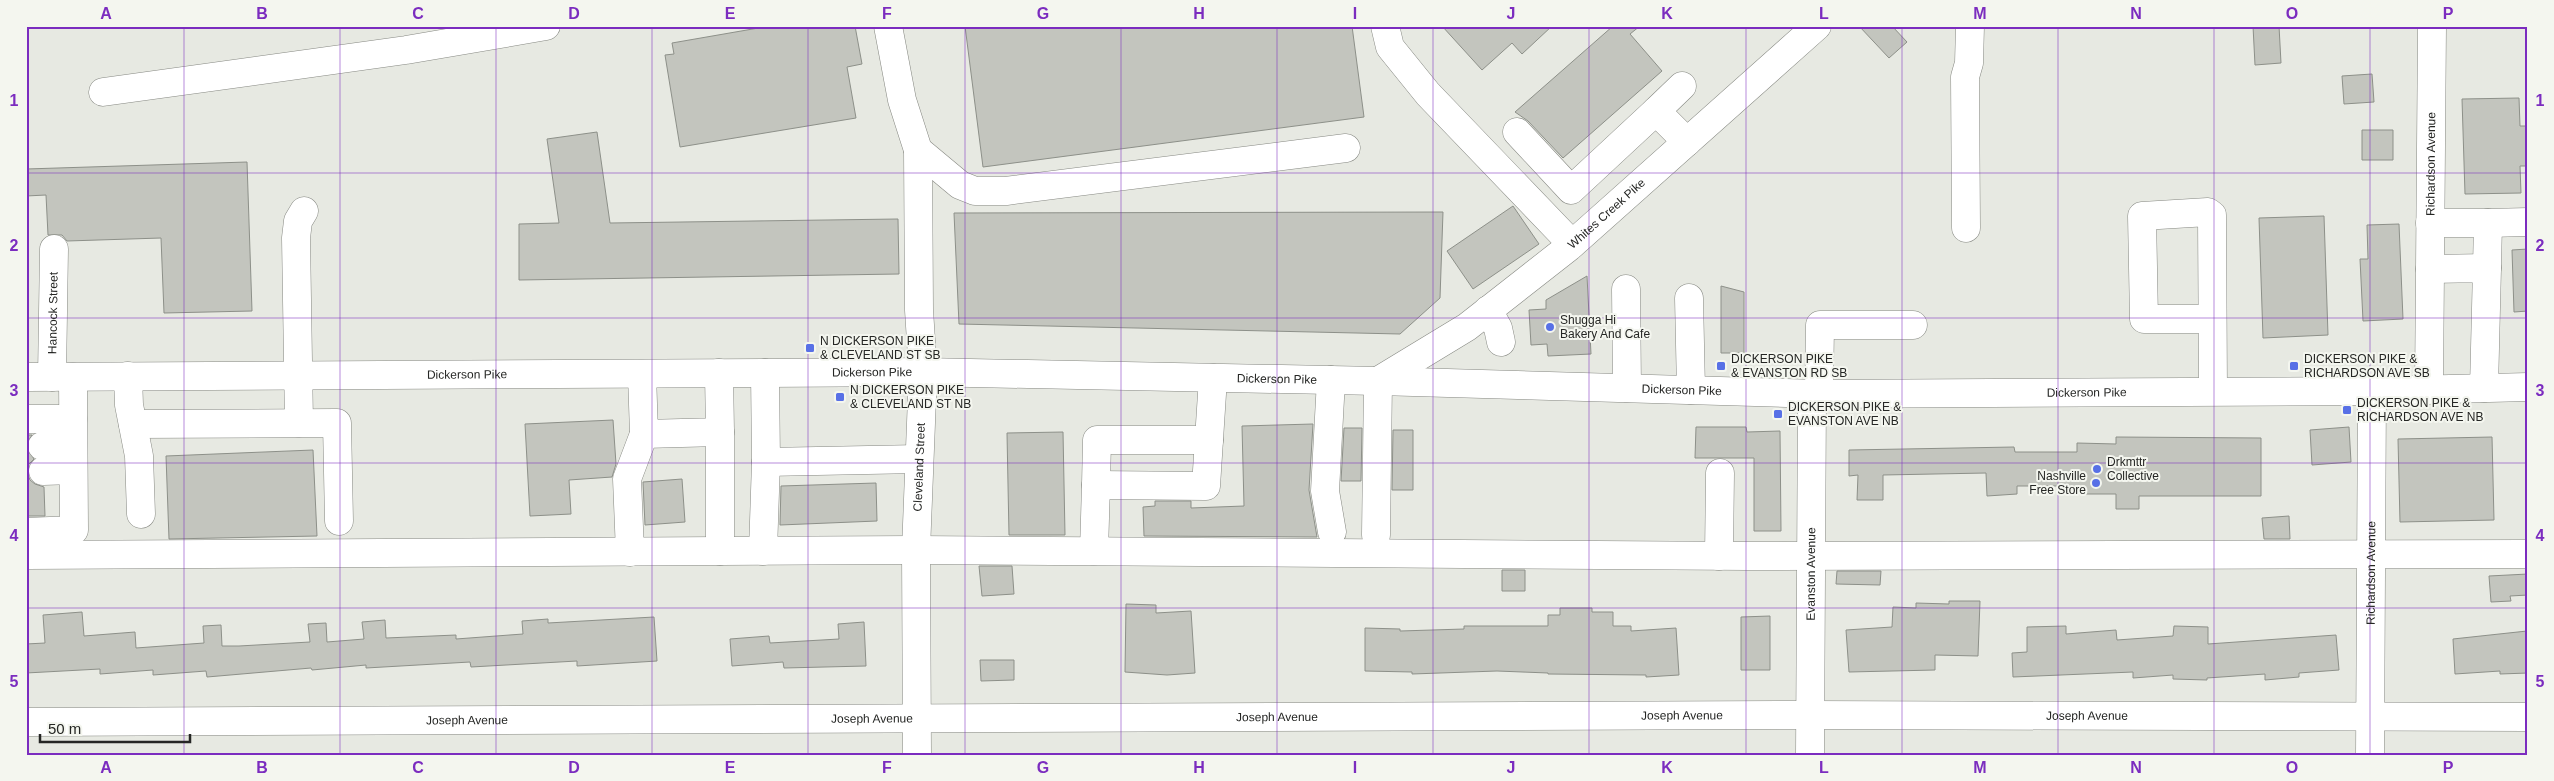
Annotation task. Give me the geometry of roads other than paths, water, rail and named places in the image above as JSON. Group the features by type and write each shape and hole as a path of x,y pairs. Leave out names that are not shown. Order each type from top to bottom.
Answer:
{"street":[{"path":"103,92 406,50 546,26"},
{"name":"Cleveland Street","path":"888,26 902,100 918,150 919,310 923,372 916,550 918,755"},
{"path":"1385,26 1390,47 1428,94 1572,244"},
{"name":"Whites Creek Pike","path":"1378,381 1467,326 1572,244 1818,26"},
{"path":"1966,228 1965,77 1969,62 1970,26"},
{"name":"Richardson Avenue","path":"2429,390 2432,26"},
{"path":"1517,132 1571,190 1682,86"},
{"path":"1656,111 1687,142"},
{"path":"918,150 960,185 975,191 1006,191 1346,148"},
{"path":"299,423 296,238 298,221 304,211"},
{"path":"2212,319 2144,319 2142,216 2210,213 2212,319 2213,391"},
{"path":"2430,223 2528,222"},
{"path":"2484,388 2488,223"},
{"name":"Hancock Street","path":"26,532 74,530 73,445 51,377 54,249"},
{"path":"2430,269 2487,268"},
{"path":"1626,289 1627,388"},
{"path":"1689,298 1691,390"},
{"path":"1488,310 1498,328 1501,342"},
{"name":"Evanston Avenue","path":"1810,755 1810,556 1815,394 1820,325 1913,325"},
{"name":"Dickerson Pike","path":"51,377 923,372 1378,381 1815,394 2372,391 2528,387"},
{"path":"719,373 720,551"},
{"path":"763,551 766,462 765,373"},
{"path":"630,552 627,479 644,434 642,374"},
{"path":"128,376 133,424 139,456 141,514"},
{"path":"1096,485 1206,486 1213,378"},
{"path":"1331,380 1325,491 1332,532"},
{"path":"1376,535 1378,381"},
{"name":"Richardson Avenue","path":"2370,755 2372,391"},
{"path":"26,419 73,445"},
{"path":"133,424 337,423 339,521"},
{"path":"644,434 720,432"},
{"path":"1094,551 1097,440 1209,440"},
{"path":"42,458 73,445"},
{"path":"766,462 919,459"},
{"path":"1719,556 1720,473"},
{"path":"26,555 916,550 1719,556 2528,554"},
{"name":"Joseph Avenue","path":"26,722 1809,715 2528,717"}],"place":[{"name":"Shugga Hi Bakery And Cafe","path":"1550,327"},
{"name":"N DICKERSON PIKE & CLEVELAND ST SB","path":"810,348"},
{"name":"DICKERSON PIKE & EVANSTON RD SB","path":"1721,366"},
{"name":"DICKERSON PIKE & RICHARDSON AVE SB","path":"2294,366"},
{"name":"N DICKERSON PIKE & CLEVELAND ST NB","path":"840,397"},
{"name":"DICKERSON PIKE & RICHARDSON AVE NB","path":"2347,410"},
{"name":"DICKERSON PIKE & EVANSTON AVE NB","path":"1778,414"},
{"name":"Drkmttr Collective","path":"2097,469"},
{"name":"Nashville Free Store","path":"2096,483"}]}
